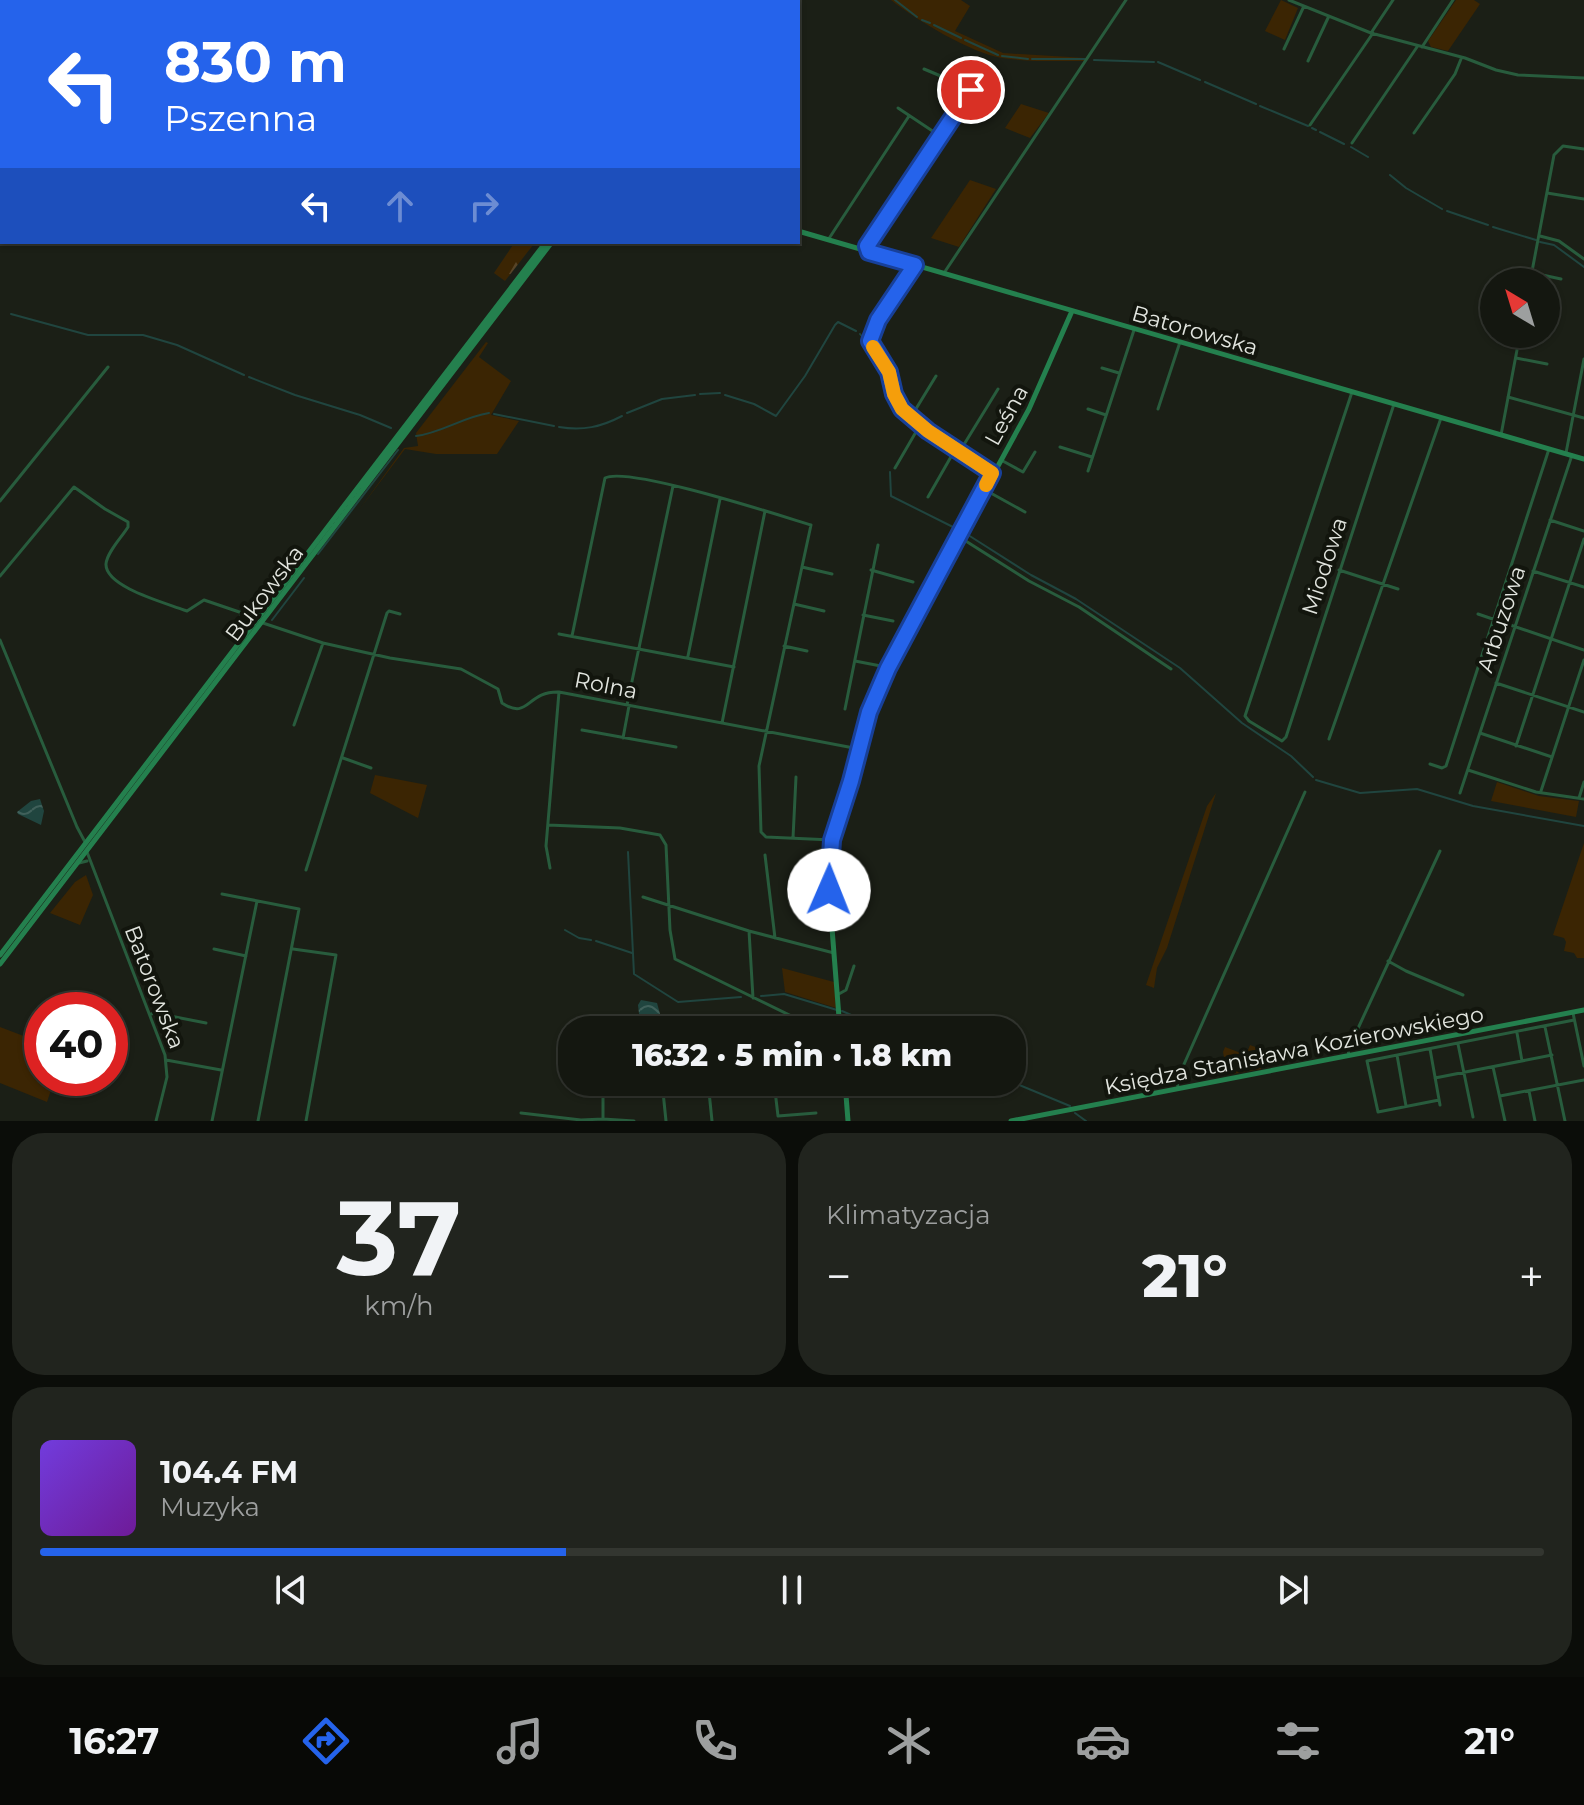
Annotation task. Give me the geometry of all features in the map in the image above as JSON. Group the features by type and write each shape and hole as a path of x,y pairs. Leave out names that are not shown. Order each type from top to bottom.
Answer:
{"street":[{"path":"943,273 1126,0"},
{"path":"1289,0 1372,33 1461,57 1496,70 1518,75 1584,78"},
{"path":"1310,125 1393,0"},
{"path":"1352,143 1453,0"},
{"path":"1284,49 1304,6"},
{"path":"1308,61 1328,17"},
{"path":"1414,133 1455,74 1461,57"},
{"path":"924,69 986,95"},
{"path":"866,249 971,90"},
{"path":"898,108 940,136"},
{"path":"828,240 909,116"},
{"path":"1533,268 1555,153 1566,146 1584,149"},
{"path":"1547,193 1584,199"},
{"name":"Batorowska","path":"800,232 1584,459"},
{"path":"1540,236 1559,241 1584,259"},
{"name":"Bukowska","path":"0,964 544,244"},
{"name":"Bukowska","path":"0,955 550,244"},
{"path":"915,265 878,320 870,341 889,372 897,402 920,425 992,473"},
{"name":"Leśna","path":"839,1016 828,872 832,840 869,712 888,668 1029,409 1072,311"},
{"path":"1088,471 1134,329"},
{"path":"1158,409 1180,342"},
{"path":"1501,435 1518,348"},
{"path":"1516,358 1547,364"},
{"name":"Arbuzowa","path":"1460,793 1569,454 1584,359"},
{"path":"0,501 108,367"},
{"path":"1102,368 1119,373"},
{"path":"911,417 936,376"},
{"path":"928,497 998,389"},
{"name":"Miodowa","path":"1352,392 1245,716 1267,734 1282,741 1394,404"},
{"path":"1508,397 1584,418"},
{"path":"1088,409 1106,415"},
{"path":"1329,739 1441,417"},
{"path":"895,468 920,425"},
{"path":"1060,447 1092,457"},
{"path":"1430,764 1442,768 1446,766 1549,449"},
{"path":"1000,459 1023,472 1035,452"},
{"path":"572,636 605,478 613,474 661,481 811,525 759,766 761,832 766,837 832,840"},
{"path":"623,738 638,649 673,486"},
{"name":"Rolna","path":"0,576 74,487 128,522 107,561 107,570 113,580 184,610 204,600 252,622 268,623 277,629 323,643 461,669 498,689 502,703 516,709 523,709 541,694 559,692 859,749"},
{"path":"984,489 1025,512"},
{"path":"688,658 720,499"},
{"path":"722,724 765,511"},
{"path":"1550,520 1584,531"},
{"path":"958,536 1029,581 1079,607 1171,669"},
{"path":"1516,746 1584,539"},
{"path":"845,709 878,545"},
{"path":"802,567 832,574"},
{"path":"871,570 913,582"},
{"path":"1339,570 1398,589"},
{"path":"1533,571 1584,587"},
{"path":"794,604 824,611"},
{"path":"306,870 387,613 400,614"},
{"path":"1478,614 1584,650"},
{"path":"863,615 893,621"},
{"path":"559,634 734,667"},
{"name":"Batorowska","path":"0,640 77,827 86,842 87,861 92,867"},
{"path":"294,725 323,643"},
{"path":"784,646 807,651"},
{"path":"1541,791 1584,660"},
{"path":"855,661 888,668"},
{"path":"1496,683 1584,712"},
{"path":"550,868 546,846 559,692"},
{"path":"582,730 676,747"},
{"path":"1480,733 1552,757"},
{"path":"343,758 371,768"},
{"path":"1467,770 1541,791 1581,798 1584,782"},
{"path":"793,838 796,777"},
{"path":"1178,1088 1177,1080 1206,1012 1305,792"},
{"path":"548,825 620,828 660,835 666,845 675,959 792,1016"},
{"path":"1349,1055 1348,1050 1440,851"},
{"name":"Batorowska","path":"87,852 166,1060 166,1084 156,1121"},
{"path":"765,855 775,938"},
{"path":"76,865 87,861"},
{"path":"222,894 299,909 258,1121"},
{"path":"643,897 749,931 834,953"},
{"path":"212,1121 257,900"},
{"path":"749,931 753,998"},
{"path":"214,949 246,956"},
{"path":"292,949 336,955 306,1121"},
{"path":"1388,961 1463,995"},
{"path":"837,995 846,990 854,966"},
{"name":"Księdza Stanisława Kozierowskiego","path":"1011,1121 1349,1055 1574,1016 1584,1010"},
{"path":"149,1015 155,1013 206,1023"},
{"path":"1439,1100 1378,1112 1367,1061 1517,1033 1574,1016 1584,1066"},
{"path":"1545,1026 1565,1121"},
{"path":"1517,1033 1522,1061"},
{"path":"1458,1044 1473,1117"},
{"path":"1430,1049 1440,1105"},
{"path":"1397,1055 1406,1106"},
{"path":"1435,1078 1552,1055"},
{"path":"166,1060 223,1070"},
{"path":"1493,1067 1505,1121"},
{"path":"1500,1096 1584,1080"},
{"path":"1529,1091 1535,1121"},
{"path":"603,1096 603,1119"},
{"path":"663,1096 666,1121"},
{"path":"709,1096 712,1121"},
{"path":"776,1096 778,1116 816,1113"},
{"path":"846,1096 848,1121"},
{"path":"521,1113 581,1120 634,1121"}],"green space":[{"path":"891,0 961,0 970,6 955,31 1003,53 1086,58 1084,61 1033,61 989,55 944,35"},
{"path":"1281,0 1298,8 1285,40 1265,31"},
{"path":"1456,0 1474,0 1480,4 1448,51 1431,47 1428,41"},
{"path":"1021,104 1049,113 1030,138 1005,128"},
{"path":"970,180 996,189 959,247 931,238"},
{"path":"514,244 533,244 505,281 494,273"},
{"path":"486,342 479,357 511,381 491,415 519,421 497,454 436,454 405,449 359,510 404,448 418,446 416,433"},
{"path":"375,775 427,785 418,818 370,793"},
{"path":"1497,782 1539,796 1579,801 1576,817 1491,801"},
{"path":"1216,793 1167,948 1157,968 1154,988 1146,985 1207,806"},
{"path":"1584,843 1584,958 1577,958 1574,953 1564,951 1564,938 1553,935"},
{"path":"86,875 93,895 80,925 50,913 75,882"},
{"path":"782,968 834,982 836,1008 785,992"},
{"path":"0,1027 24,1036 24,1093 0,1083"},
{"path":"1250,1045 1271,1053 1267,1062 1260,1063 1261,1069 1227,1075 1225,1047 1246,1055"},
{"path":"32,1096 49,1096 47,1102"}],"water":[{"path":"40,799 44,811 41,825 18,814 31,801"},
{"path":"641,1000 657,1003 661,1016 639,1016 638,1005"}],"waterway":[{"path":"895,0 917,17"},
{"path":"922,20 930,23"},
{"path":"934,25 961,38"},
{"path":"965,40 998,55"},
{"path":"1002,56 1028,59"},
{"path":"1032,59 1085,59"},
{"path":"1094,60 1154,62"},
{"path":"1158,62 1200,80"},
{"path":"1205,82 1256,104"},
{"path":"1260,106 1308,126"},
{"path":"1312,128 1316,130"},
{"path":"1320,132 1344,144"},
{"path":"1351,147 1368,157"},
{"path":"1390,175 1442,209"},
{"path":"1447,211 1488,225"},
{"path":"1493,227 1536,240"},
{"path":"1540,242 1554,245 1584,267"},
{"path":"11,314 88,335 143,335 177,345 244,375"},
{"path":"725,395 754,404 776,416 805,376 835,325 838,322 856,331"},
{"path":"860,334 864,339"},
{"path":"249,377 391,428"},
{"path":"700,394 720,393"},
{"path":"627,413 662,399 695,395"},
{"path":"416,436 489,413"},
{"path":"494,414 554,426"},
{"path":"559,427 592,427 622,416"},
{"path":"318,554 398,450"},
{"path":"890,472 891,496 959,530"},
{"path":"965,533 1076,599 1180,668 1242,723 1291,756 1313,777"},
{"path":"272,620 304,578"},
{"path":"1316,780 1360,793 1417,789 1473,806 1584,826"},
{"path":"628,852 634,974 678,1002 741,997"},
{"path":"565,930 579,938 591,940"},
{"path":"596,941 632,953"},
{"path":"761,996 784,994 837,1010"},
{"path":"842,1011 854,1016"},
{"path":"1026,1088 1070,1106"},
{"path":"1075,1113 1086,1121"}],"slow traffic":[{"path":"873,347 889,372 894,394 902,409 928,431 992,473 986,485"}],"route":[{"path":"829,890 832,840 869,712 888,668 992,473 928,431 902,409 894,394 889,372 870,341 878,320 915,265 869,252 867,246 971,90"}]}
